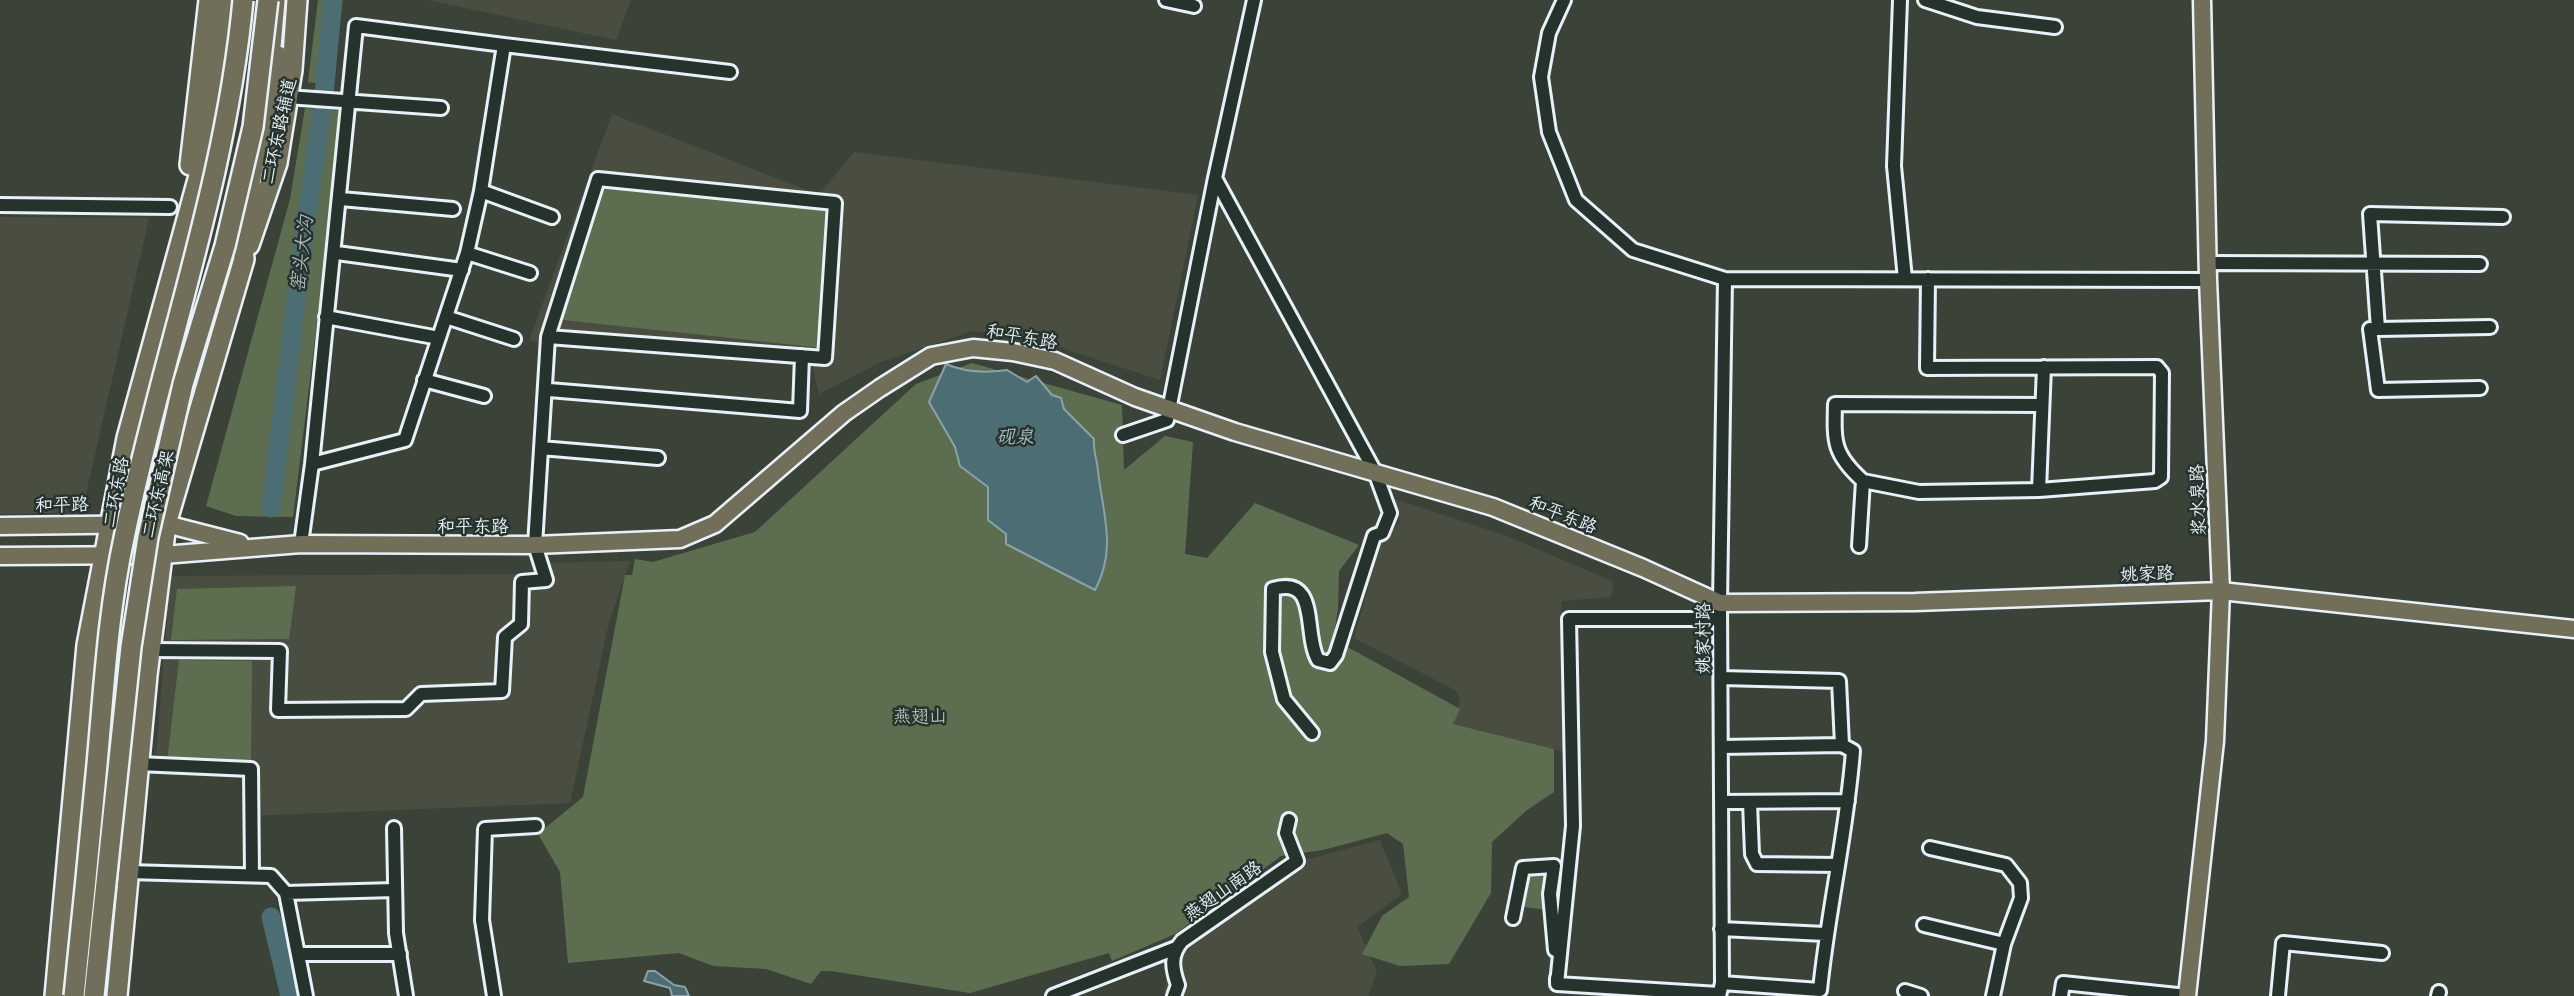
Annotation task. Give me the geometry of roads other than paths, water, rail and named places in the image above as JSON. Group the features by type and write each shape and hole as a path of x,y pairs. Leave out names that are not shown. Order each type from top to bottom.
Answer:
{"highway":[{"path":"182,239 209,0"},
{"path":"182,239 200,172 217,80 227,0"},
{"name":"二环东路","path":"55,996 88,645 127,438 182,239 195,224 212,146 232,29 233,0"},
{"name":"二环东高架","path":"74,996 107,653 123,539 155,403 222,150 238,56 243,0"},
{"name":"二环东高架","path":"94,996 131,647 148,537 183,384 225,246 253,127 268,0"},
{"path":"244,259 241,229 262,121 274,30 275,0"},
{"path":"117,996 138,764 166,524 244,259 273,92 283,0"},
{"name":"二环东路辅道","path":"244,259 276,163 293,97 298,0"}],"main road":[{"name":"浆水泉路","path":"2187,996 2215,741 2221,591 2208,280 2202,0"},
{"name":"和平东路","path":"163,555 301,544 535,545 680,539 715,524 844,412 931,356 973,348 1013,352 1055,361 1135,397 1235,432 1493,507 1643,568 1720,611"},
{"name":"和平东路","path":"166,524 252,546"},
{"name":"和平路","path":"0,526 166,524"},
{"path":"0,556 163,555"},
{"name":"姚家路","path":"1720,611 2221,591 2574,629"}],"street":[{"path":"1166,0 1194,6"},
{"path":"1123,435 1167,420 1254,0"},
{"path":"1564,0 1549,33 1541,77 1549,132 1576,200 1633,250 1725,279 2208,280"},
{"path":"1900,0 1894,166 1905,279"},
{"path":"1925,0 1977,17 2055,27"},
{"path":"301,544 312,464 356,26 730,72"},
{"path":"312,464 405,439 467,253 481,191 504,45"},
{"path":"293,97 441,108"},
{"path":"1215,178 1376,472 1390,513 1382,533 1374,536 1336,655 1330,663 1318,660 1311,648 1305,596 1298,589 1284,585 1273,589 1272,652 1284,699 1311,733"},
{"path":"150,650 280,651 278,710 406,709 421,694 502,691 505,637 521,624 522,582 546,580 535,545 548,337 598,179 835,203 825,358 548,337"},
{"path":"481,191 552,217"},
{"path":"341,200 453,209"},
{"path":"0,205 170,207"},
{"path":"2490,327 2378,328 2371,214 2503,217"},
{"path":"337,253 462,270"},
{"path":"467,253 530,273"},
{"path":"2208,263 2480,264"},
{"name":"姚家村路","path":"1720,991 1720,611 1725,279"},
{"path":"1928,279 1927,368 2157,367 2162,373 2161,477 2155,481 2039,490 1919,492 1863,481 1851,470 1835,444 1835,404 2042,405"},
{"path":"326,317 439,338"},
{"path":"446,317 514,339"},
{"path":"2371,329 2378,390 2480,388"},
{"path":"550,390 800,411 802,356"},
{"path":"2039,490 2044,367"},
{"path":"424,380 484,396"},
{"path":"541,448 658,458"},
{"path":"1859,546 1863,481"},
{"path":"1557,984 1573,827 1569,620 1720,611"},
{"path":"1721,678 1839,681 1842,745"},
{"path":"1557,984 1720,991 1819,990 1853,751 1842,745 1721,747"},
{"path":"138,764 251,769 252,875"},
{"path":"1721,802 1848,801"},
{"path":"1750,802 1752,854 1757,864 1837,865"},
{"name":"燕翅山南路","path":"1176,948 1297,861 1286,833 1289,820"},
{"path":"494,996 482,920 485,829 536,827"},
{"path":"394,828 395,890 406,996"},
{"path":"1930,848 2006,865 2020,883 2021,898 2004,944 1993,996"},
{"path":"1513,918 1523,868 1554,866 1550,894 1557,984"},
{"path":"128,872 271,876 286,893 306,996"},
{"path":"286,893 395,890"},
{"path":"1924,925 2004,944"},
{"path":"1721,929 1825,934"},
{"path":"2282,995 2283,943 2382,953"},
{"path":"1053,996 1176,948"},
{"path":"1174,996 1178,985 1172,968 1176,948"},
{"path":"298,954 400,954"},
{"path":"2061,996 2063,983 2187,996"},
{"path":"1905,991 1921,996"}],"water":[{"name":"砚泉","path":"946,364 976,372 1007,370 1027,382 1036,376 1052,395 1061,398 1064,409 1094,439 1107,532 1102,575 1095,590 1006,544 1006,534 988,520 988,487 960,466 955,447 929,402"},
{"path":"648,971 655,971 674,985 685,987 689,996 672,996 670,988 644,981"}],"waterway":[{"name":"窑头大沟","path":"271,508 304,235 323,105 333,0"},
{"name":"窑头大沟","path":"271,917 290,996"}],"park label":[{"name":"燕翅山","path":"920,716"}]}
